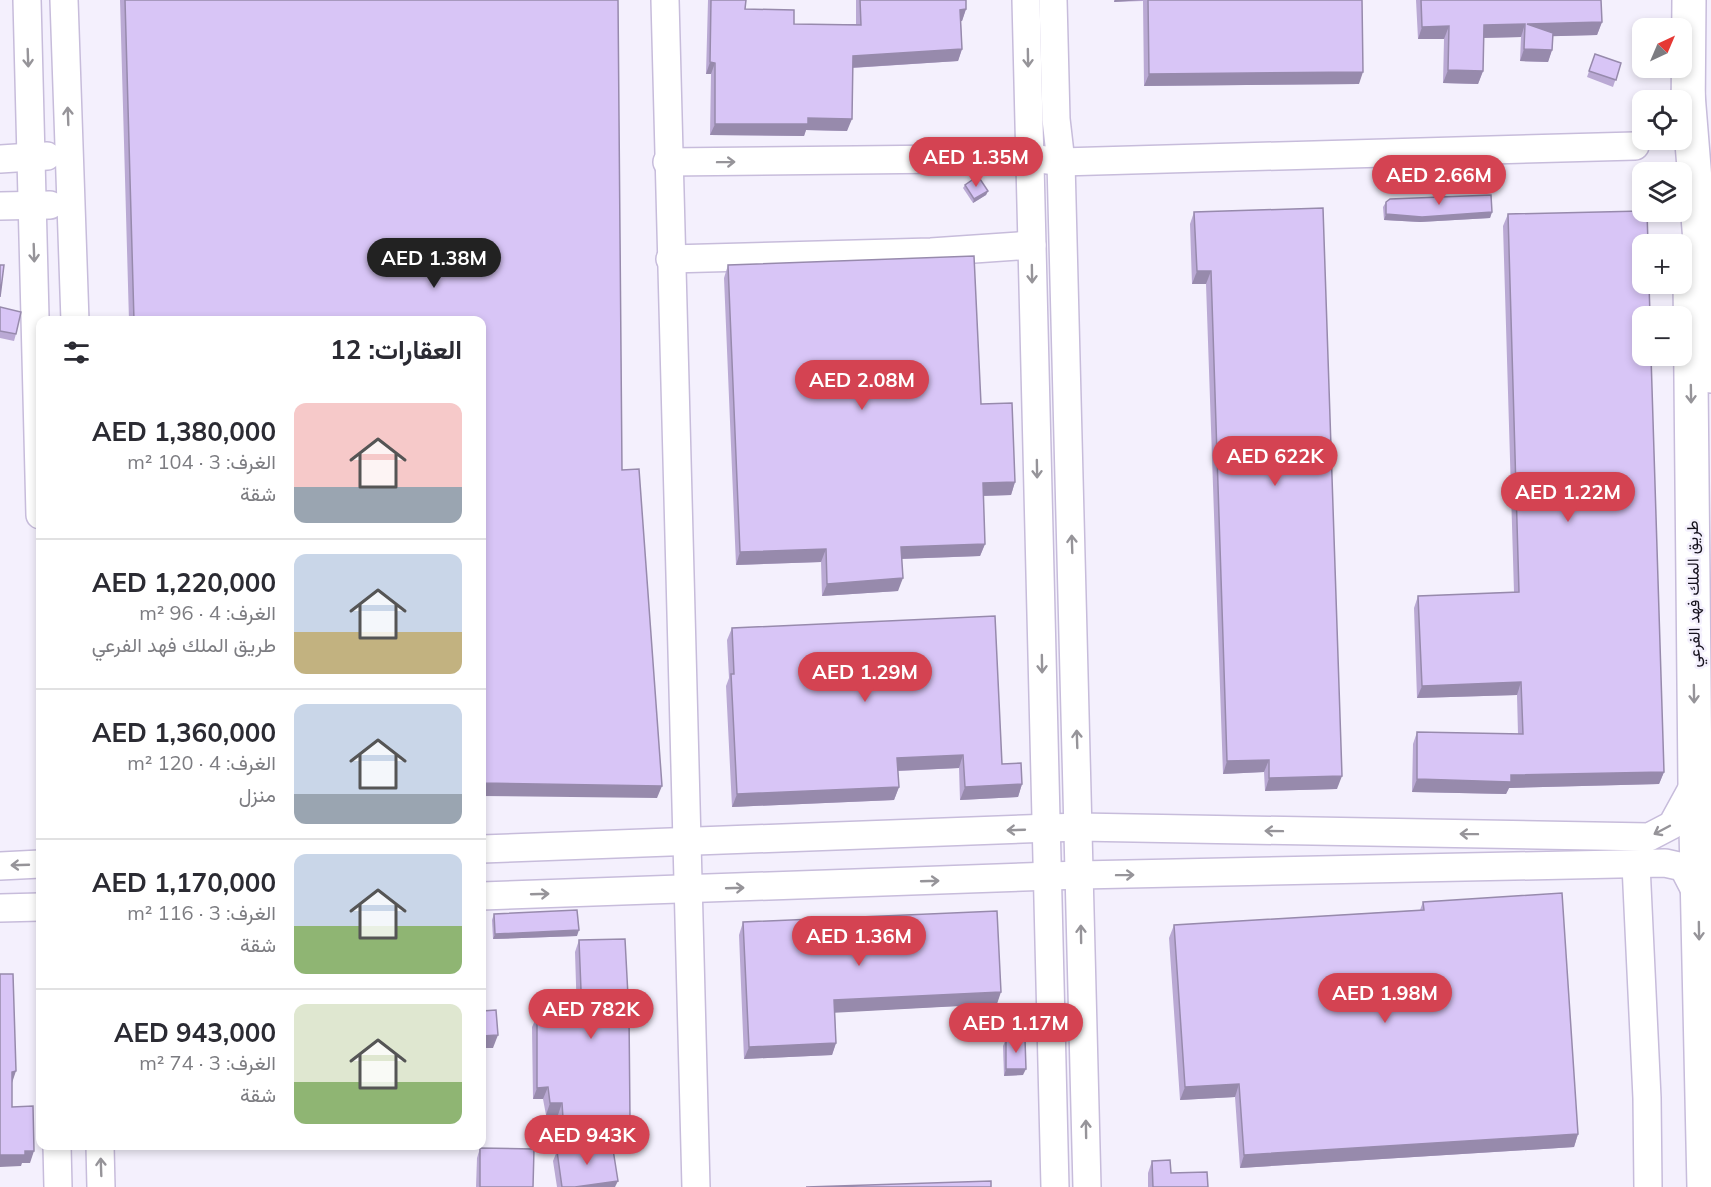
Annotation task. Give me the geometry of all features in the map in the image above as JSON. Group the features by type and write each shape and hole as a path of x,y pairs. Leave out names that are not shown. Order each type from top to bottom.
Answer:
{"main road":[{"name":"طريق الملك فهد الفرعي","path":"1688,90 1689,0"},
{"path":"1692,143 1711,376"},
{"name":"طريق الملك فهد الفرعي","path":"1689,150 1695,783 1704,1187"}],"street":[{"path":"27,0 36,360"},
{"path":"64,0 75,316"},
{"path":"665,0 696,1187"},
{"path":"1026,0 1032,158 1045,828 1055,1187"},
{"path":"1053,0 1056,119 1061,162 1087,1187"},
{"path":"668,162 1032,158 1061,162 1632,146"},
{"path":"0,159 69,153"},
{"path":"0,206 71,203"},
{"path":"670,259 931,252 1032,245"},
{"path":"486,849 1079,827 1649,837 1672,825 1695,783"},
{"path":"486,896 1080,876 1665,863 1683,867 1698,897"},
{"path":"0,866 36,864"},
{"path":"1636,865 1647,1098 1648,1187"},
{"path":"0,908 36,907"},
{"path":"57,1150 58,1187"},
{"path":"100,1150 101,1187"}],"building":[{"path":"125,0 618,0 622,470 639,469 662,786 486,783 486,316 134,316"},
{"path":"711,0 746,0 745,9 794,10 794,24 861,25 860,0 966,0 966,9 960,10 962,49 853,56 852,119 808,118 808,124 715,124 715,63 710,62"},
{"path":"1148,0 1362,0 1363,72 1149,74"},
{"path":"1421,0 1601,0 1602,22 1527,24 1553,33 1552,50 1524,49 1525,24 1484,25 1483,71 1448,70 1449,26 1422,27"},
{"path":"1595,54 1621,63 1616,80 1589,71"},
{"path":"978,176 988,191 974,199 965,185"},
{"path":"1491,195 1492,212 1422,217 1386,214 1386,202 1390,199"},
{"path":"1323,208 1342,776 1269,778 1269,760 1227,761 1211,271 1197,271 1194,212"},
{"path":"1632,211 1632,222 1647,222 1648,234 1632,234 1632,294 1649,294 1650,306 1632,306 1632,366 1651,366 1664,772 1511,775 1511,782 1417,779 1417,732 1523,734 1521,682 1422,686 1418,596 1519,592 1508,214"},
{"path":"974,256 981,404 1012,403 1015,482 983,483 985,544 901,547 903,578 827,584 826,549 740,552 728,265"},
{"path":"0,265 4,265 0,297"},
{"path":"0,307 21,312 16,334 0,331"},
{"path":"995,616 1002,764 1021,763 1022,784 965,787 963,755 897,758 899,787 737,794 731,674 734,674 732,628"},
{"path":"1562,893 1578,1134 1244,1155 1239,1084 1185,1087 1174,925 1424,910 1423,902"},
{"path":"577,910 579,930 495,934 494,914"},
{"path":"997,911 1001,992 834,1000 836,1043 749,1047 743,922"},
{"path":"625,939 629,1015 630,1118 563,1118 562,1103 550,1103 548,1087 537,1088 537,1016 582,1015 579,940"},
{"path":"0,974 13,974 16,1071 12,1072 12,1107 33,1106 34,1151 25,1151 25,1155 0,1155"},
{"path":"496,1010 498,1035 486,1036 486,1011"},
{"path":"1006,1039 1025,1039 1026,1069 1006,1069"},
{"path":"612,1143 618,1181 562,1187 557,1151"},
{"path":"534,1149 533,1187 480,1187 480,1150"},
{"path":"1170,1160 1171,1173 1207,1172 1208,1187 1153,1187 1152,1161"},
{"path":"991,1181 991,1187 806,1187"}]}
